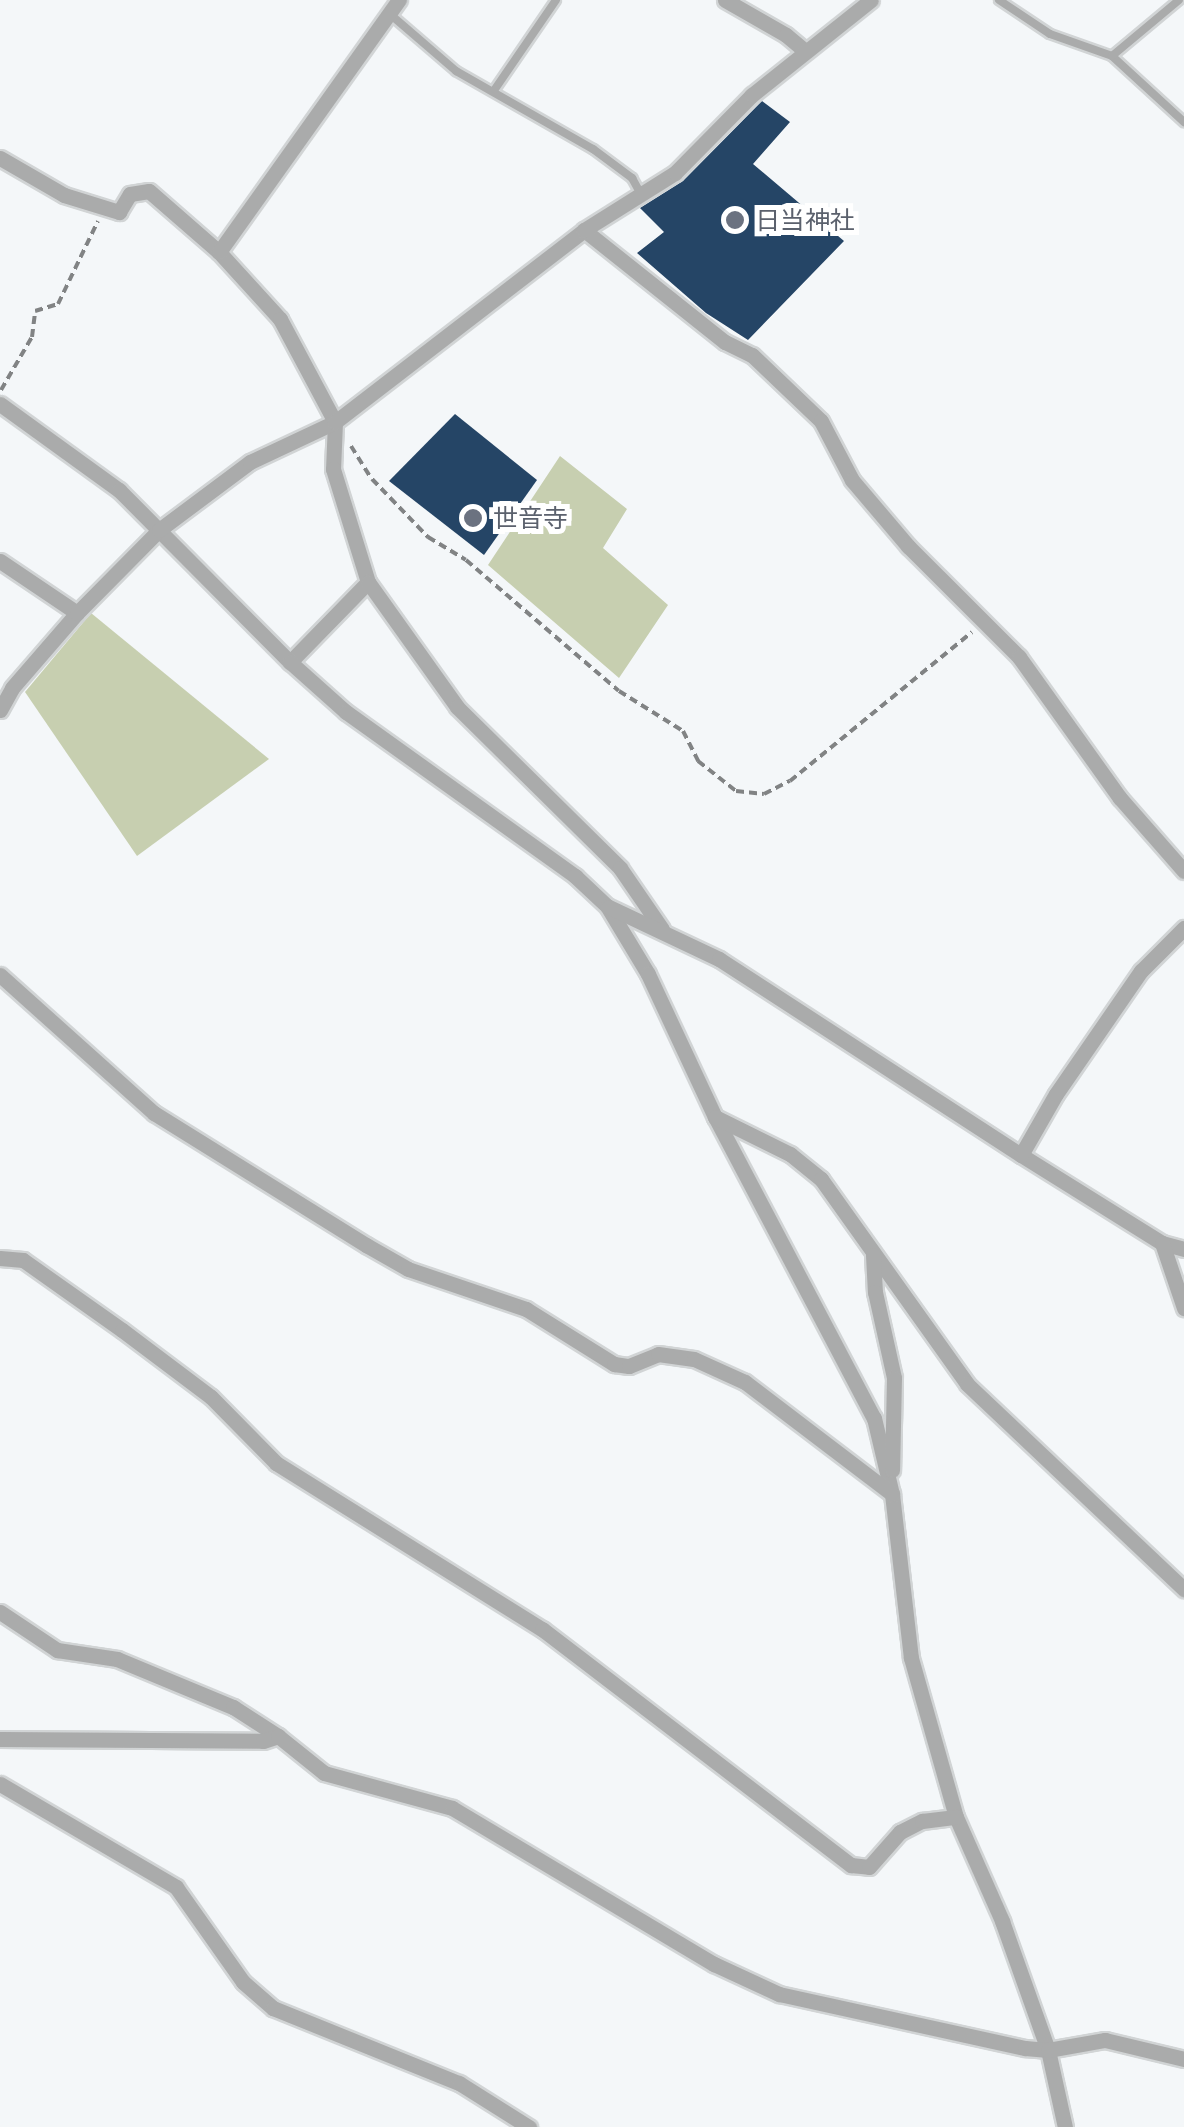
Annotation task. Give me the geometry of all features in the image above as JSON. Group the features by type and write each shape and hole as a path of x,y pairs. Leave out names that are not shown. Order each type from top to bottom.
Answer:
{"street":[{"path":"220,252 399,0"},
{"path":"725,0 786,34 804,51"},
{"path":"0,710 12,688 159,530 250,462 335,422 584,230 675,173 752,96 870,0"},
{"path":"0,158 64,194 118,212 130,194 149,191 220,252 280,320 335,422 333,469 368,582 457,707 620,868 664,933"},
{"path":"584,230 725,342 752,355 822,421 852,480 908,546 1032,673 1120,798 1184,870"},
{"path":"0,404 92,468 346,712 574,876 607,906 648,974 715,1117 874,1418 892,1494 911,1658 956,1817 1002,1921 1048,2050 1065,2127"},
{"path":"0,561 78,614"},
{"path":"290,662 368,582"},
{"path":"607,906 719,959 1162,1243 1184,1249"},
{"path":"1021,1155 1056,1094 1141,971 1184,928"},
{"path":"0,975 154,1113 366,1245 408,1269 526,1309 614,1364 629,1366 658,1354 694,1359 746,1382 892,1494"},
{"path":"715,1117 790,1154 821,1179 966,1384 1184,1589"},
{"path":"1162,1243 1184,1308"},
{"path":"873,1254 875,1292 894,1378 892,1494"},
{"path":"0,1258 22,1260 122,1330 210,1397 276,1463 542,1630 851,1865 869,1866 900,1832 911,1826 956,1817"},
{"path":"0,1612 57,1650 117,1659 232,1707 278,1736 324,1773 452,1808 714,1964 779,1994 1048,2050 1105,2040 1184,2059"},
{"path":"0,1739 263,1741 278,1736"},
{"path":"0,1784 176,1887 243,1982 273,2008 459,2082 529,2127"}],"lane":[{"path":"495,90 556,0"},
{"path":"999,0 1050,34 1112,56 1184,122"},
{"path":"1112,56 1179,0"},
{"path":"390,16 456,71 593,149 632,178 642,196"}],"path":[{"path":"0,393 32,337 35,311 58,304 104,208"},
{"path":"335,422 372,479 428,537 466,560 620,691 683,731 698,761 736,790 764,794 790,782 984,623"}],"green space":[{"path":"560,456 627,509 603,548 668,605 619,678 488,565"},
{"path":"91,613 269,759 137,856 25,692"}],"building":[{"name":"日当神社","path":"762,101 790,122 753,164 844,241 748,340 706,313 637,253 664,232 640,208 683,181"},
{"name":"世音寺","path":"455,414 537,480 484,555 389,481"}],"place":[{"name":"日当神社","path":"735,220"},
{"name":"世音寺","path":"473,518"}]}
